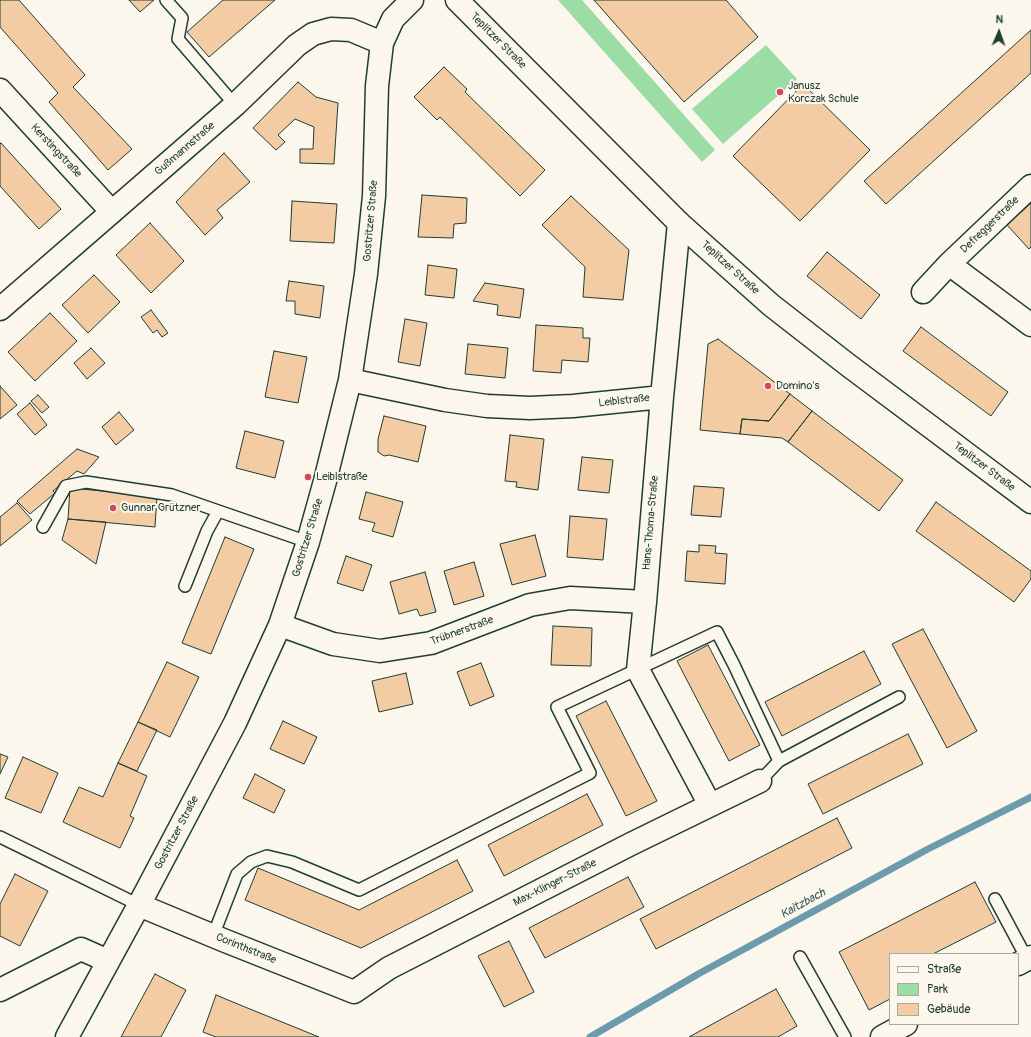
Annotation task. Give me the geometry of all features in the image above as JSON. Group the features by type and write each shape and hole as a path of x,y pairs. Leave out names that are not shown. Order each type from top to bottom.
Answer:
{"street":[{"name":"Gostritzer Straße","path":"66,1037 139,905 235,723 280,625 308,542 350,380 366,274 374,196 377,86 382,43 393,19 412,0"},
{"name":"Teplitzer Straße","path":"457,0 679,222 771,305 866,379 1031,502"},
{"name":"Gußmannstraße","path":"0,309 235,105 297,45 313,34 331,29 351,30 382,43"},
{"name":"Kerstingstraße","path":"0,90 112,212"},
{"name":"Defreggerstraße","path":"923,292 949,264 1031,186"},
{"name":"Hans-Thoma-Straße","path":"638,670 679,222"},
{"path":"949,264 1031,325"},
{"name":"Leiblstraße","path":"350,380 445,400 487,406 530,408 573,406 662,397"},
{"name":"Trübnerstraße","path":"280,625 333,644 380,651 431,643 530,605 570,598 645,602"},
{"path":"638,670 710,805"},
{"name":"Max-Klinger-Straße","path":"354,992 389,968 632,844 760,781"},
{"name":"Corinthstraße","path":"139,905 354,992"},
{"path":"0,990 82,949 108,960"},
{"path":"882,1037 904,1025"}],"lane":[{"path":"166,0 182,18 178,39 235,105"},
{"path":"43,527 66,486 86,482 172,495 308,542"},
{"path":"185,586 207,531 218,511"},
{"path":"213,936 237,874 251,862 267,856 292,862 359,890 590,773 557,707 717,632 734,664 779,761"},
{"path":"760,781 779,761 899,697"},
{"path":"0,837 139,905"},
{"path":"995,899 1025,960"},
{"path":"800,957 845,1037"}],"green space":[{"path":"558,0 582,0 715,150 702,162"},
{"path":"766,45 797,79 723,144 692,109"}],"building":[{"path":"0,0 19,0 85,75 73,87 132,149 108,170 49,102 58,93 0,27"},
{"path":"129,0 154,0 140,12"},
{"path":"223,0 275,0 209,57 187,32"},
{"path":"594,0 726,0 758,37 684,102"},
{"path":"1031,30 1031,73 886,204 864,181"},
{"path":"444,67 467,89 465,92 545,170 520,196 440,117 437,120 414,97"},
{"path":"298,82 316,97 338,103 334,164 300,163 300,149 313,149 314,127 295,119 278,135 285,142 276,150 253,128"},
{"path":"803,84 870,150 800,221 733,156"},
{"path":"1,143 61,209 39,229 0,186"},
{"path":"224,153 250,182 217,210 223,218 205,235 176,202"},
{"path":"422,195 467,198 466,223 454,224 453,238 418,237"},
{"path":"571,196 629,250 623,300 583,297 585,267 542,225"},
{"path":"292,201 337,204 334,243 290,241"},
{"path":"1031,203 1031,247 1029,249 1007,225"},
{"path":"150,223 184,261 151,293 116,255"},
{"path":"827,252 880,295 861,319 807,276"},
{"path":"428,265 457,269 454,298 425,295"},
{"path":"94,275 120,302 88,333 62,305"},
{"path":"289,281 324,286 320,318 295,314 295,301 286,301"},
{"path":"485,283 524,289 520,318 497,315 498,305 473,301"},
{"path":"151,310 168,333 162,337 157,330 153,333 141,317"},
{"path":"50,313 77,341 35,381 8,352"},
{"path":"405,319 427,323 420,366 398,362"},
{"path":"536,325 583,328 583,338 590,338 588,362 562,360 561,373 533,371"},
{"path":"921,327 1008,392 991,416 903,351"},
{"path":"718,339 790,394 769,421 742,419 740,434 700,430 708,344"},
{"path":"468,344 508,348 505,378 465,374"},
{"path":"91,348 105,363 87,379 74,363"},
{"path":"274,351 307,357 298,403 265,397"},
{"path":"0,386 17,405 0,419"},
{"path":"790,394 812,411 788,442 782,438 740,434 742,419 769,421"},
{"path":"38,395 49,407 42,413 31,401"},
{"path":"30,403 47,425 35,435 17,414"},
{"path":"812,411 903,480 879,511 788,442"},
{"path":"119,412 134,430 116,445 102,427"},
{"path":"384,416 426,426 418,462 389,455 384,456 378,452 378,439"},
{"path":"245,431 284,441 275,478 236,468"},
{"path":"510,435 544,439 538,490 516,487 517,482 505,481"},
{"path":"77,449 99,457 84,474 77,471 53,491 55,493 30,514 17,501"},
{"path":"582,457 613,460 609,493 578,490"},
{"path":"694,486 724,488 721,517 691,515"},
{"name":"Gunnar Grützner","path":"70,488 157,496 155,527 68,519"},
{"path":"366,492 403,502 393,537 372,531 375,523 359,519"},
{"path":"936,502 1031,571 1031,579 1014,602 916,531"},
{"path":"17,503 32,520 0,546 0,517"},
{"path":"570,516 607,519 603,560 567,557"},
{"path":"68,519 106,522 96,564 62,540"},
{"path":"535,535 546,576 512,585 500,544"},
{"path":"225,537 254,549 211,654 182,643"},
{"path":"699,545 716,546 715,553 727,554 725,584 685,581 687,551 699,552"},
{"path":"346,556 372,565 363,591 337,583"},
{"path":"474,562 484,596 454,605 444,571"},
{"path":"425,572 436,612 420,616 417,609 399,614 390,582"},
{"path":"553,626 592,628 591,666 551,665"},
{"path":"923,629 977,731 947,748 892,644"},
{"path":"708,645 760,745 729,761 677,661"},
{"path":"864,651 881,684 782,736 765,702"},
{"path":"167,662 199,677 170,737 138,722"},
{"path":"481,663 494,696 470,706 457,672"},
{"path":"406,673 413,704 379,712 372,681"},
{"path":"606,701 657,801 626,816 576,716"},
{"path":"283,721 317,737 304,764 270,749"},
{"path":"138,722 157,730 137,771 118,763"},
{"path":"908,734 923,764 823,814 808,784"},
{"path":"0,754 8,757 0,774"},
{"path":"23,757 58,773 41,813 5,798"},
{"path":"118,763 147,776 130,816 134,818 120,848 63,822 79,787 103,797"},
{"path":"255,774 285,790 274,813 243,798"},
{"path":"587,794 603,825 504,876 488,845"},
{"path":"837,818 852,848 656,949 640,919"},
{"path":"457,860 473,891 361,948 245,900 258,868 359,910"},
{"path":"15,874 48,891 20,946 0,936 0,904"},
{"path":"628,877 644,907 545,958 529,928"},
{"path":"975,882 996,922 935,953 889,953 889,1000 869,1010 839,952"},
{"path":"509,941 534,992 504,1007 478,956"},
{"path":"155,974 186,990 161,1037 121,1037"},
{"path":"776,989 797,1026 778,1037 689,1037"},
{"path":"216,995 319,1037 216,1037 203,1032"}],"waterway":[{"name":"Kaitzbach","path":"590,1037 700,973 928,849 1031,797"}],"place":[{"name":"Janusz Korczak Schule","path":"780,92"},
{"name":"Domino's","path":"768,386"},
{"name":"Leiblstraße","path":"308,477"},
{"name":"Gunnar Grützner","path":"113,508"}]}
